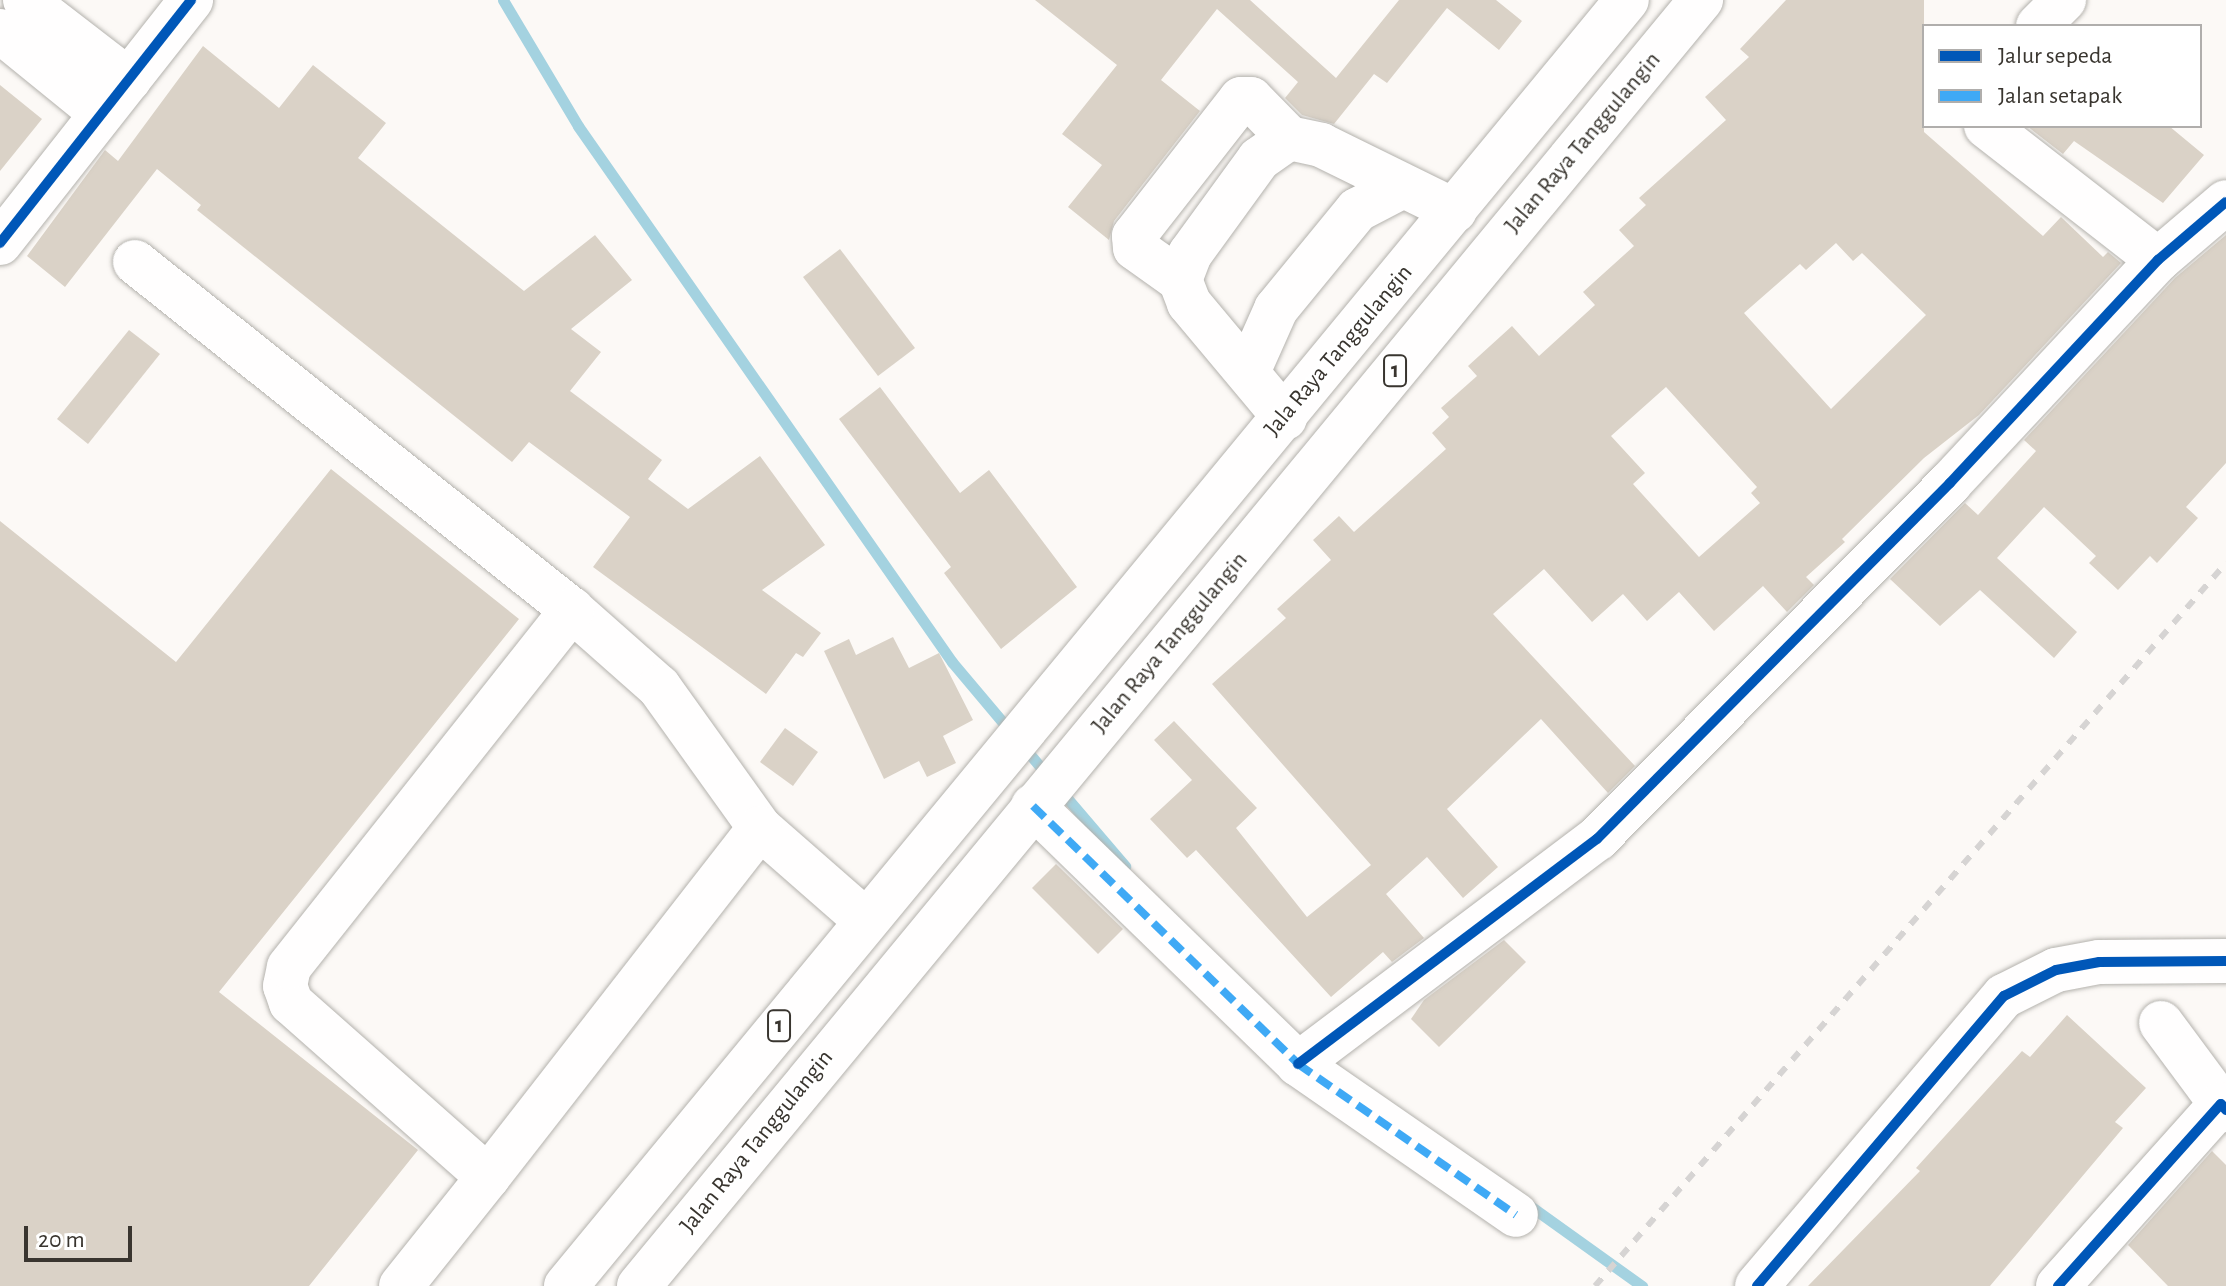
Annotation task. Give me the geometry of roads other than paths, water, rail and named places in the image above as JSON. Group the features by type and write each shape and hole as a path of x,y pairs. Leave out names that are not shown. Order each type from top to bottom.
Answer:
{"main road":[{"path":"25,0 129,80"},
{"path":"0,243 191,0"},
{"name":"Jala Raya Tanggulangin","path":"865,920 1285,418 1627,0"},
{"name":"Jalan Raya Tanggulangin","path":"639,1286 1701,0"},
{"path":"2040,24 2064,0"},
{"path":"0,31 101,113"},
{"path":"1285,418 1189,303 1180,280 1135,248 1134,236 1241,99 1251,99 1289,138 1321,145 1455,211"},
{"path":"1989,128 2158,260"},
{"path":"1180,280 1190,254 1259,159 1289,138"},
{"path":"1248,372 1276,309 1357,210 1403,186"},
{"path":"1311,1053 1597,839 1950,483 2158,260 2226,202"},
{"path":"135,262 572,610 659,687 760,828 865,920"},
{"path":"488,1177 291,1003 285,986 289,967 572,610"},
{"path":"1039,800 1311,1053 1516,1215"},
{"path":"401,1286 760,828"},
{"name":"1","path":"566,1286 865,920"},
{"path":"1757,1286 2004,996 2056,970 2099,962 2226,961"},
{"path":"2081,1278 2223,1107 2161,1023"}],"waterway":[{"path":"503,0 578,126 952,662 1011,732"},
{"path":"1022,745 1047,775"},
{"path":"1061,791 1125,866"},
{"path":"1526,1203 1642,1286"}],"railway":[{"path":"1595,1286 2226,563"}]}
